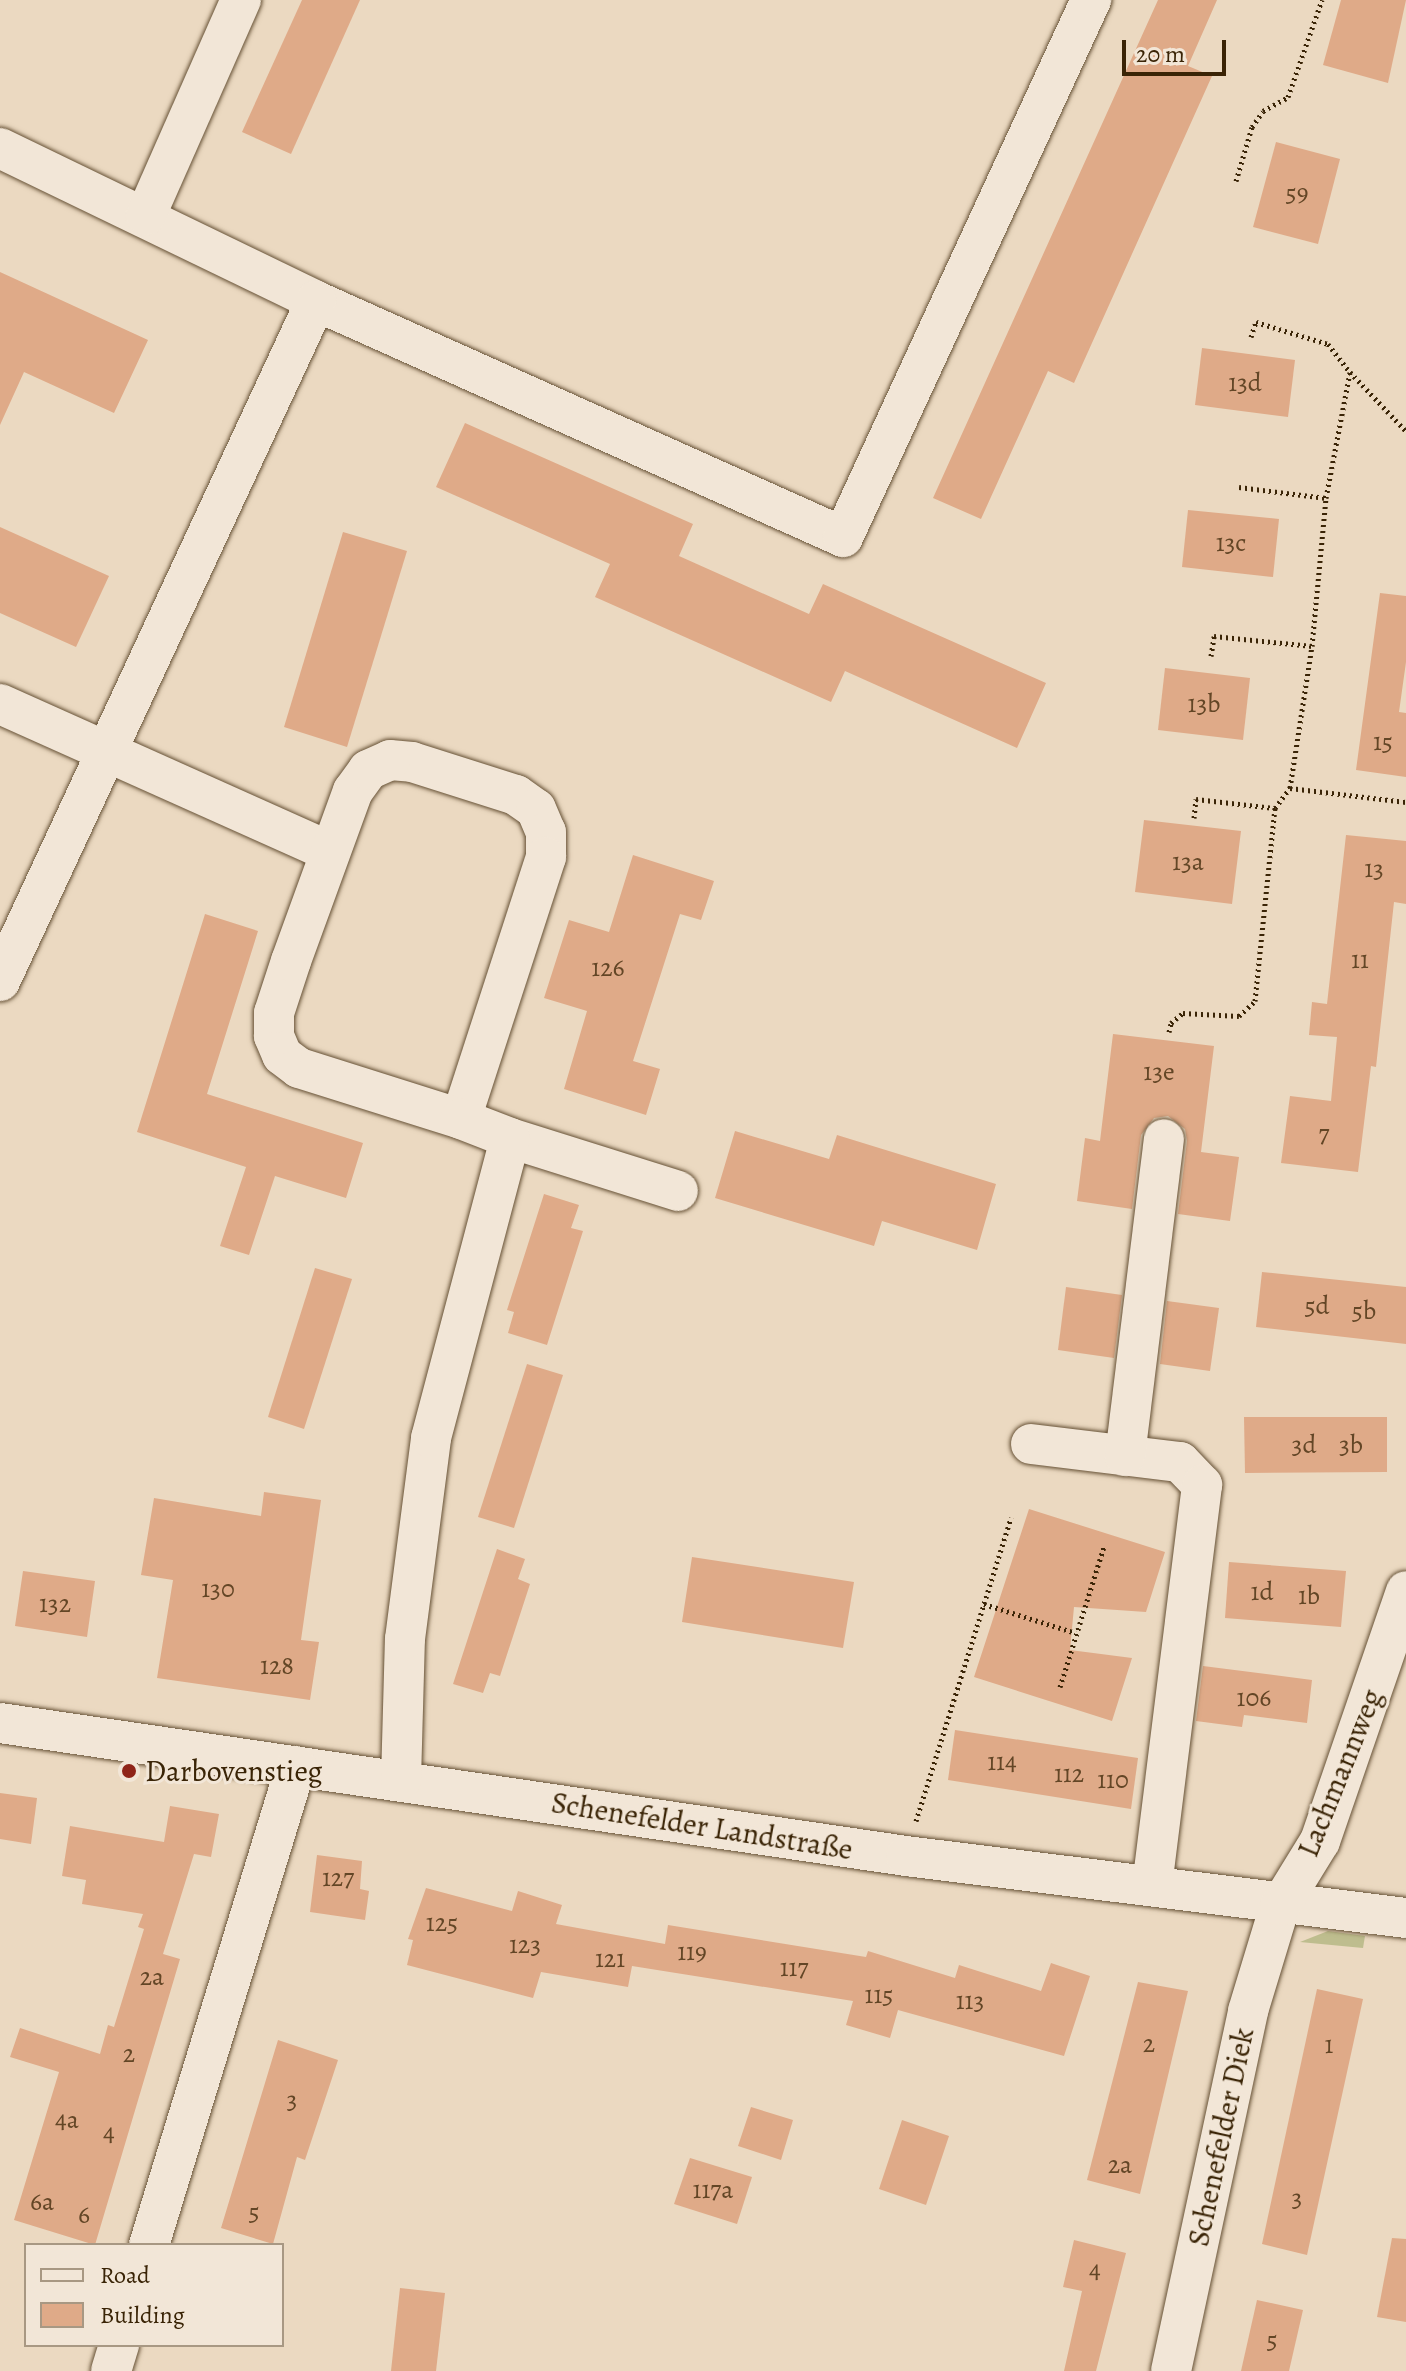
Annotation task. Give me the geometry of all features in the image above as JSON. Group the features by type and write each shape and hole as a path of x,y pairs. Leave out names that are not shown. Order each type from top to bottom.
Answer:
{"street":[{"path":"146,215 241,0"},
{"path":"0,148 146,215 316,301 843,537 1091,0"},
{"path":"0,981 11,926 107,752 316,301"},
{"path":"0,704 329,851"},
{"path":"461,1119 546,857 546,832 536,809 516,795 412,762 390,760 368,770 353,791 329,851 274,1013 274,1036 282,1055 299,1068 678,1191"},
{"path":"401,1780 405,1639 431,1438 510,1138"},
{"path":"1125,1456 1164,1139"},
{"path":"1031,1444 1180,1462 1202,1485 1152,1886"},
{"name":"Lachmannweg","path":"1280,1906 1320,1841 1406,1591"},
{"name":"Schenefelder Landstraße","path":"0,1723 891,1854 1152,1886 1280,1906 1406,1918"},
{"path":"150,2243 296,1766"},
{"name":"Schenefelder Diek","path":"1171,2371 1248,2011 1280,1906"},
{"path":"111,2371 118,2347"}],"path":[{"path":"1236,181 1252,127 1263,111 1288,97 1322,0"},
{"path":"1251,337 1256,322 1328,344 1406,431"},
{"path":"1169,1032 1171,1023 1183,1013 1239,1016 1255,1001 1275,808 1290,788 1312,646 1326,498 1350,372"},
{"path":"1239,487 1326,498"},
{"path":"1211,656 1214,636 1312,646"},
{"path":"1290,788 1406,802"},
{"path":"1194,818 1196,799 1275,808"},
{"path":"915,1825 1011,1518"},
{"path":"1060,1687 1104,1547"},
{"path":"984,1604 1076,1633"}],"shaded area":[{"path":"1328,1931 1365,1936 1363,1948 1300,1942"}],"building":[{"path":"302,0 360,0 291,154 242,132"},
{"path":"1158,0 1217,0 1188,66 1212,76 1074,383 1048,371 981,519 933,498"},
{"path":"1341,0 1406,0 1388,83 1323,65"},
{"path":"1276,142 1340,159 1318,244 1253,227"},
{"path":"0,272 148,340 114,413 24,372 0,425"},
{"path":"1202,348 1295,360 1288,417 1195,405"},
{"path":"465,423 693,524 679,556 809,614 823,584 1046,683 1017,748 845,671 831,702 595,597 610,564 436,487"},
{"path":"1188,510 1279,519 1273,577 1182,567"},
{"path":"0,527 109,576 76,647 0,613"},
{"path":"343,532 407,551 347,747 284,727"},
{"path":"1380,593 1406,596 1406,662 1399,712 1406,713 1406,777 1356,770"},
{"path":"1165,668 1250,678 1243,740 1158,730"},
{"path":"1144,820 1241,831 1232,904 1135,892"},
{"path":"1346,835 1406,841 1406,904 1394,902 1376,1067 1371,1066 1358,1172 1281,1163 1290,1096 1331,1101 1337,1037 1309,1035 1312,1002 1327,1004"},
{"path":"633,855 714,881 701,920 680,914 633,1061 660,1069 646,1115 564,1089 587,1011 544,998 569,920 609,932"},
{"path":"205,914 258,931 207,1094 363,1143 346,1198 275,1176 249,1255 220,1246 246,1167 137,1132"},
{"path":"1113,1034 1214,1046 1201,1152 1239,1157 1230,1221 1178,1214 1187,1141 1185,1129 1168,1116 1154,1118 1141,1135 1132,1209 1077,1201 1085,1138 1100,1141"},
{"path":"735,1131 829,1159 837,1135 996,1184 977,1250 882,1221 874,1246 715,1198"},
{"path":"544,1194 579,1205 571,1228 583,1231 547,1345 508,1333 514,1312 507,1310"},
{"path":"315,1268 352,1279 304,1429 268,1417"},
{"path":"1262,1272 1406,1287 1406,1344 1256,1327"},
{"path":"1066,1287 1122,1295 1114,1358 1058,1350"},
{"path":"1167,1301 1219,1308 1210,1371 1160,1364"},
{"path":"527,1364 563,1375 514,1528 478,1517"},
{"path":"1244,1417 1387,1417 1387,1472 1245,1473"},
{"path":"264,1492 321,1500 301,1640 319,1642 310,1700 157,1678 173,1580 141,1575 154,1498 261,1516"},
{"path":"1029,1509 1165,1552 1146,1612 1074,1607 1070,1650 1132,1658 1112,1721 974,1677"},
{"path":"497,1549 525,1559 518,1579 530,1584 500,1676 490,1673 483,1693 453,1684"},
{"path":"692,1557 854,1582 843,1648 682,1622"},
{"path":"1229,1562 1346,1571 1341,1627 1225,1618"},
{"path":"23,1571 95,1581 87,1637 15,1626"},
{"path":"1203,1666 1312,1680 1307,1723 1244,1715 1242,1727 1196,1721"},
{"path":"955,1730 1138,1758 1131,1809 948,1780"},
{"path":"0,1793 37,1798 31,1844 0,1839"},
{"path":"170,1806 219,1814 211,1857 194,1854 163,1954 180,1959 96,2243 89,2243 14,2220 59,2072 10,2057 20,2028 100,2054 108,2025 114,2027 144,1929 138,1927 143,1914 82,1904 86,1880 62,1876 70,1826 164,1842"},
{"path":"317,1855 362,1861 360,1889 369,1891 365,1920 310,1912"},
{"path":"426,1888 512,1911 518,1891 562,1905 556,1924 665,1944 668,1925 866,1957 868,1951 955,1978 959,1965 1041,1991 1051,1963 1090,1976 1064,2056 898,2010 890,2038 846,2025 853,2001 632,1966 628,1987 541,1972 533,1998 407,1965 413,1940 408,1939"},
{"path":"1138,1982 1188,1991 1140,2194 1087,2180"},
{"path":"1317,1989 1363,1999 1307,2255 1262,2244"},
{"path":"278,2040 338,2060 305,2160 297,2157 273,2243 221,2228"},
{"path":"751,2107 793,2120 781,2160 738,2146"},
{"path":"902,2120 949,2136 926,2205 879,2189"},
{"path":"690,2158 752,2177 737,2224 674,2204"},
{"path":"1392,2238 1406,2239 1406,2322 1377,2317"},
{"path":"1074,2240 1126,2253 1096,2371 1064,2371 1082,2291 1063,2287"},
{"path":"400,2288 445,2293 436,2371 391,2371"},
{"path":"1257,2300 1303,2310 1289,2371 1241,2371"}],"place":[{"name":"Darbovenstieg","path":"129,1771"}]}
